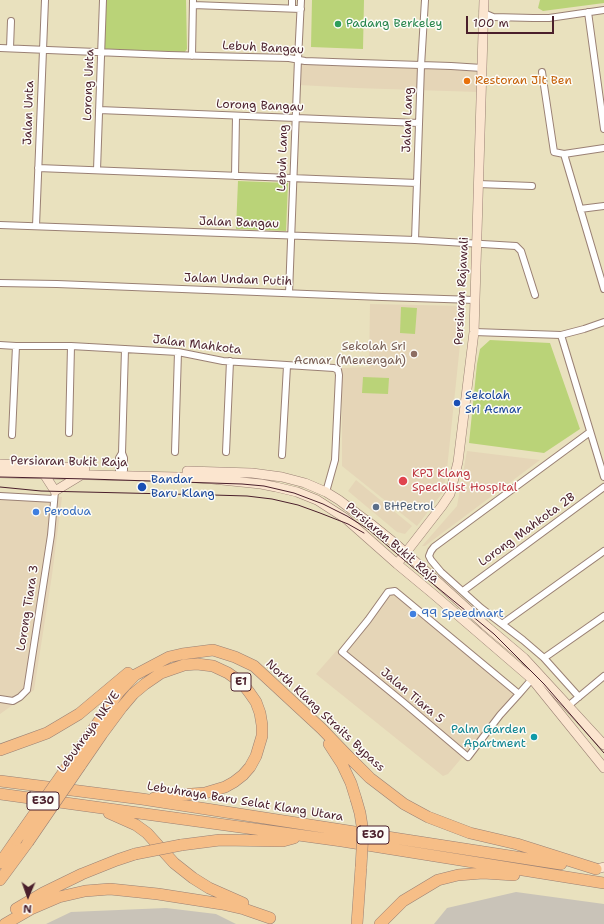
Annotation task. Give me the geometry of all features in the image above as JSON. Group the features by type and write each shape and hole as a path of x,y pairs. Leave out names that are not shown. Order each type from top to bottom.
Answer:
{"highway":[{"path":"0,750 47,733 79,714 140,664 150,659 167,652 187,649 197,648 213,650"},
{"name":"North Klang Straits Bypass","path":"2,858 75,764 119,692 135,675 169,657 213,650 235,657 254,666 307,714 370,778 404,804 428,818 470,833 517,844 601,869"},
{"name":"Lebuhraya NKVE","path":"0,880 28,842 75,764 102,734 133,694 161,673 184,665 197,664 213,666 228,672 242,683 256,702 260,712 262,736 256,756 250,767 225,788 194,795 178,795 142,799"},
{"path":"307,714 342,764 351,783 360,813 363,832 357,924"},
{"name":"Lebuhraya Baru Selat Klang Utara","path":"4,781 142,799 601,869"},
{"name":"Lebuhraya Baru Selat Klang Utara","path":"0,794 349,842 604,883"},
{"path":"94,808 136,825 147,833 174,863 193,878 215,891 259,911 273,921"},
{"path":"0,920 15,909 65,882 100,866 135,854 181,845 220,840 283,841 302,836"},
{"path":"380,924 403,901 438,880 458,875 483,873 562,876"},
{"path":"5,924 31,909 59,897 85,891 110,890 158,894 222,904 244,909 273,921"}],"main road":[{"name":"Persiaran Rajawali","path":"397,564 450,494 458,462 474,332 484,0"},
{"name":"Persiaran Bukit Raja","path":"0,464 252,474 282,477 305,483 326,492 371,524 406,553 485,625 524,658 604,745"},
{"name":"Persiaran Bukit Raja","path":"0,473 83,474 212,479 261,484 297,492 317,500 345,518 532,679 604,768"},
{"path":"44,474 54,495 83,474"}],"street":[{"name":"Jalan Unta","path":"36,226 45,0"},
{"name":"Lorong Unta","path":"97,170 103,0"},
{"path":"292,0 292,8"},
{"name":"Lebuh Lang","path":"289,293 301,0"},
{"name":"Jalan Lang","path":"415,240 421,66 425,0"},
{"path":"192,56 193,2 301,9"},
{"path":"483,11 490,16 500,18 549,18 604,10"},
{"path":"588,12 604,129"},
{"path":"483,28 486,22 500,18"},
{"path":"10,48 11,21"},
{"name":"Lebuh Bangau","path":"0,48 298,59 360,64 482,68"},
{"path":"542,72 554,152 564,154 604,148"},
{"name":"Lorong Bangau","path":"99,110 419,123"},
{"path":"235,176 236,116"},
{"path":"564,154 604,290"},
{"path":"38,168 417,183"},
{"path":"478,184 532,186"},
{"path":"580,209 604,206"},
{"name":"Jalan Bangau","path":"0,225 415,240 516,246 521,251 534,295"},
{"path":"597,265 604,264"},
{"name":"Jalan Undan Putih","path":"0,283 475,300"},
{"path":"474,332 561,335 604,322"},
{"path":"561,335 604,477"},
{"name":"Jalan Mahkota","path":"0,345 71,346 178,352 223,361 334,368 338,370 339,375 335,460 326,492"},
{"path":"12,435 16,346"},
{"path":"69,433 71,346"},
{"path":"122,470 119,458 122,453 125,349"},
{"path":"175,452 178,352"},
{"path":"226,452 230,361"},
{"path":"282,455 287,366"},
{"path":"579,697 544,658 481,608 441,572 429,556 434,547 590,432"},
{"name":"Lorong Mahkota 2B","path":"462,591 604,487"},
{"path":"0,496 54,495"},
{"name":"Lorong Tiara 3","path":"0,699 13,701 27,690 51,536 54,495"},
{"path":"502,624 604,551"},
{"name":"Jalan Tiara 5","path":"395,591 519,694 500,715 468,757 342,652 388,592 395,591"},
{"path":"544,658 604,616"},
{"path":"568,706 604,676"},
{"path":"519,694 532,679"}],"shaded area":[{"path":"300,64 478,71 478,92 299,85"},
{"path":"370,304 464,306 447,469 443,492 417,526 342,466 342,368 369,367"},
{"path":"467,451 540,460 425,546 422,546 457,506"},
{"path":"356,480 412,526 405,534 397,532 348,491"},
{"path":"0,493 62,497 52,575 34,690 0,714"},
{"path":"395,593 516,694 448,774 443,776 316,674 337,650 342,655 390,594"},
{"path":"516,892 604,904 604,924 434,924 447,908"},
{"path":"166,908 216,914 236,924 46,924 71,912"}],"green space":[{"path":"105,0 186,0 187,49 184,53 105,51"},
{"name":"Padang Berkeley","path":"312,0 364,0 363,49 311,47"},
{"path":"540,0 604,0 604,3 543,11 538,8"},
{"path":"238,181 288,183 286,231 236,229"},
{"path":"401,307 417,308 415,334 400,333"},
{"path":"490,340 550,343 580,429 544,453 469,443 477,364 480,349"},
{"path":"363,377 389,378 388,394 362,393"}],"tram line":[{"path":"0,477 242,484 264,486 294,493 323,504 368,529 494,634 544,684 604,753"},
{"path":"0,487 41,491 247,496 272,499 298,505 320,513 348,524 364,533"}],"place":[{"name":"Padang Berkeley","path":"338,24"},
{"name":"Restoran Jit Ben","path":"467,81"},
{"name":"Sekolah Sri Acmar (Menengah)","path":"414,354"},
{"name":"Sekolah Sri Acmar","path":"457,403"},
{"name":"KPJ Klang Specialist Hospital","path":"403,481"},
{"name":"Bandar Baru Klang","path":"142,487"},
{"name":"BHPetrol","path":"376,507"},
{"name":"Perodua","path":"36,512"},
{"name":"99 Speedmart","path":"413,614"},
{"name":"Palm Garden Apartment","path":"534,737"}]}
